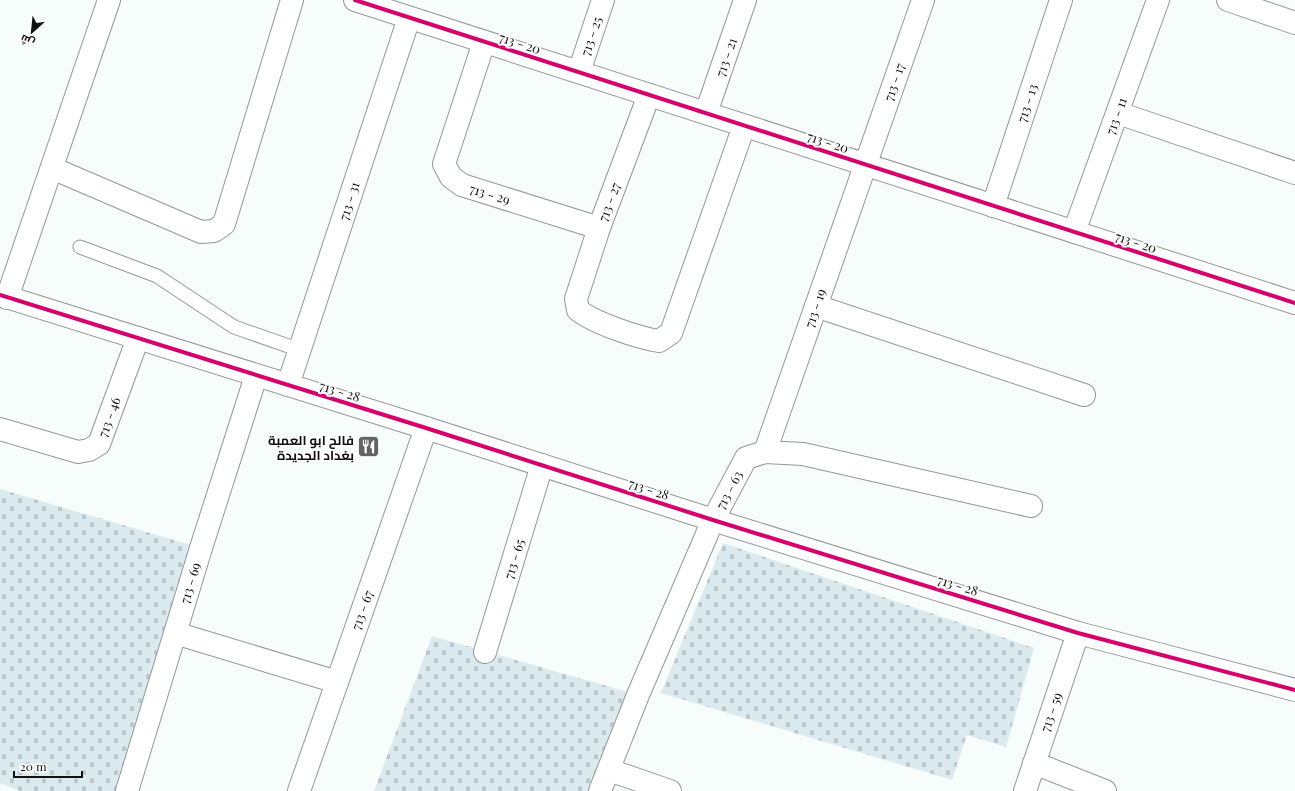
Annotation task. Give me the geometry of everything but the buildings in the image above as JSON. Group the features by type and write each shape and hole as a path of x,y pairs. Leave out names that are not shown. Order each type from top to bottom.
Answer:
{"street":[{"path":"3,296 52,168 109,0"},
{"path":"52,168 201,232 214,231 224,224 292,0"},
{"name":"713 - 25","path":"579,72 603,0"},
{"name":"713 - 21","path":"706,113 746,0"},
{"name":"713 - 17","path":"866,165 924,0"},
{"name":"713 - 13","path":"993,206 1061,0"},
{"name":"713 - 11","path":"1074,232 1158,0"},
{"path":"1228,0 1295,23"},
{"name":"713 - 20","path":"363,1 409,18 1295,303"},
{"name":"713 - 31","path":"288,385 409,18"},
{"name":"713 - 29","path":"484,42 444,164 451,177 462,185 600,228"},
{"name":"713 - 27","path":"649,95 600,228 576,299 578,310 587,317 646,339 660,341 671,333 744,126"},
{"path":"1118,113 1295,173"},
{"name":"713 - 19","path":"765,452 866,165"},
{"name":"713 - 28","path":"3,296 426,428 713,520 1078,633 1295,690"},
{"path":"816,306 1084,395"},
{"name":"713 - 46","path":"0,429 78,452 89,450 99,444 138,338"},
{"name":"713 - 69","path":"127,791 256,376"},
{"name":"713 - 67","path":"299,791 426,428"},
{"name":"713 - 63","path":"600,791 638,695 713,520 746,458 765,452 803,454 1031,506"},
{"name":"713 - 65","path":"485,652 542,465"},
{"path":"175,633 337,682"},
{"name":"713 - 59","path":"1025,791 1078,633"},
{"path":"1034,763 1105,791"},
{"path":"609,770 670,791"}],"lane":[{"path":"80,247 157,276 234,327 300,350"}],"green space":[{"path":"0,489 201,548 127,791 20,791 0,783"},
{"path":"723,543 1034,648 1006,747 967,735 952,780 661,693"},
{"path":"432,636 638,695 600,791 374,791"}],"cycle path":[{"path":"355,0 1295,303"},
{"path":"0,295 426,428 713,520 1078,633 1295,690"}],"place":[{"name":"فالح ابو العمبة بغداد الجديدة","path":"369,447"}]}
